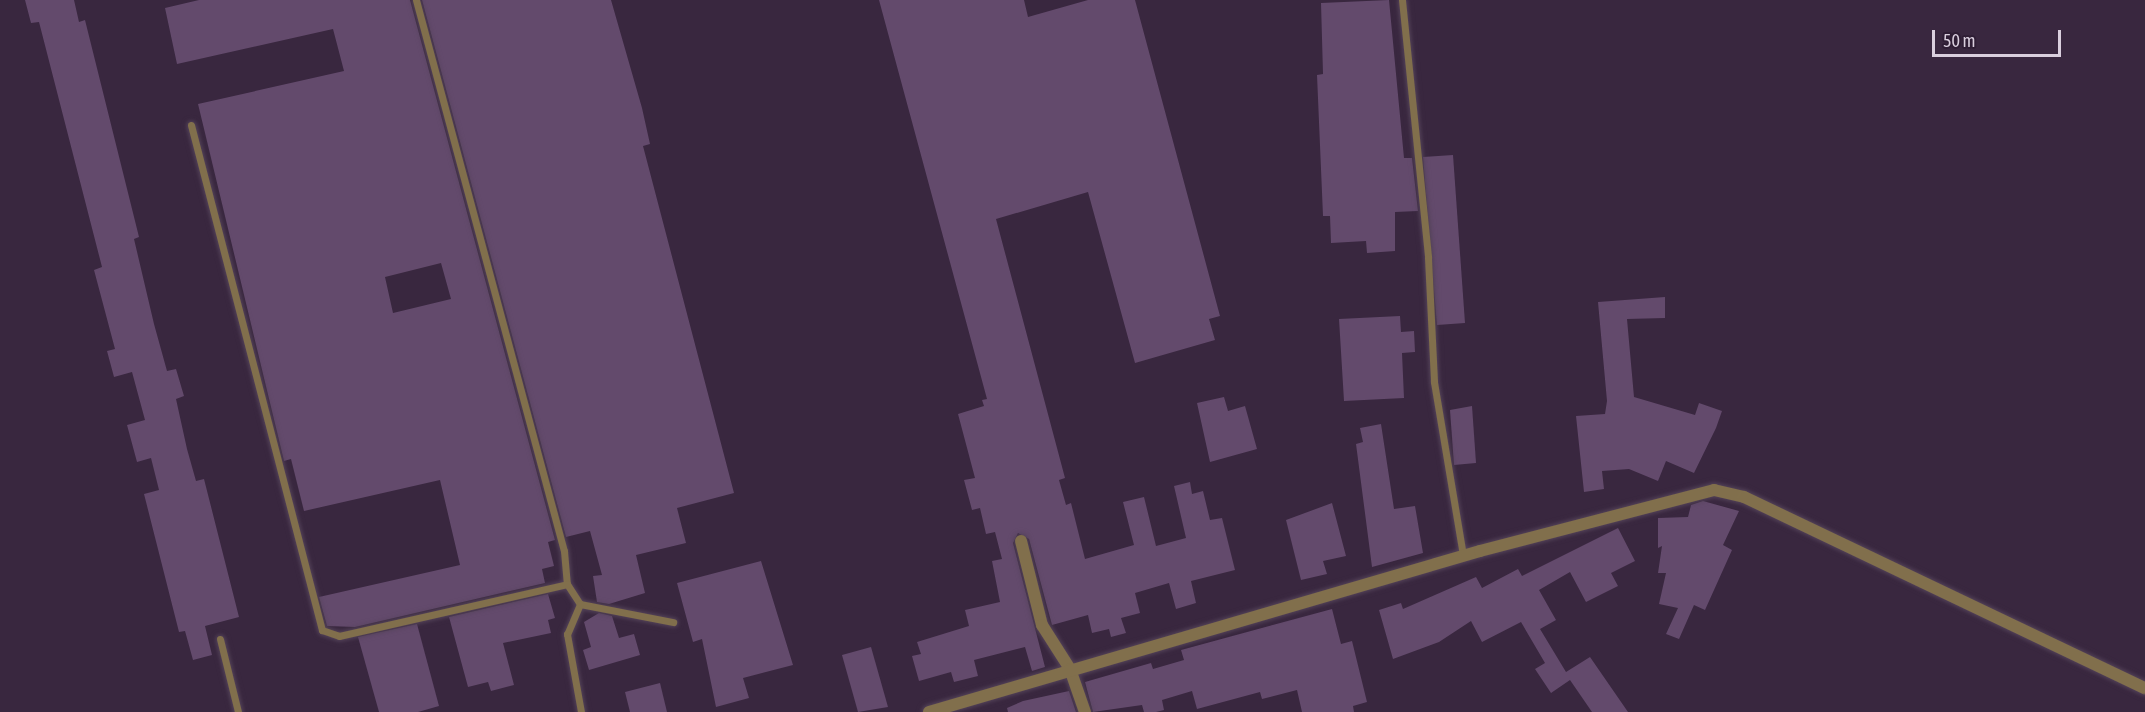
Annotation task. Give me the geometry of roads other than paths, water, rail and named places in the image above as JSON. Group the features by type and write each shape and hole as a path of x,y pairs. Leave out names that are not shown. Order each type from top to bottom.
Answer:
{"street":[{"path":"929,712 1463,556 1698,493 1727,492 2145,688"},
{"path":"1021,541 1042,625 1070,669 1085,712"}],"lane":[{"path":"416,0 564,551 567,584 580,604 673,622"},
{"path":"1402,0 1428,258 1434,382 1463,556"},
{"path":"191,125 322,630 339,636 567,584"},
{"path":"580,604 567,634 580,712"},
{"path":"220,639 238,712"}]}
